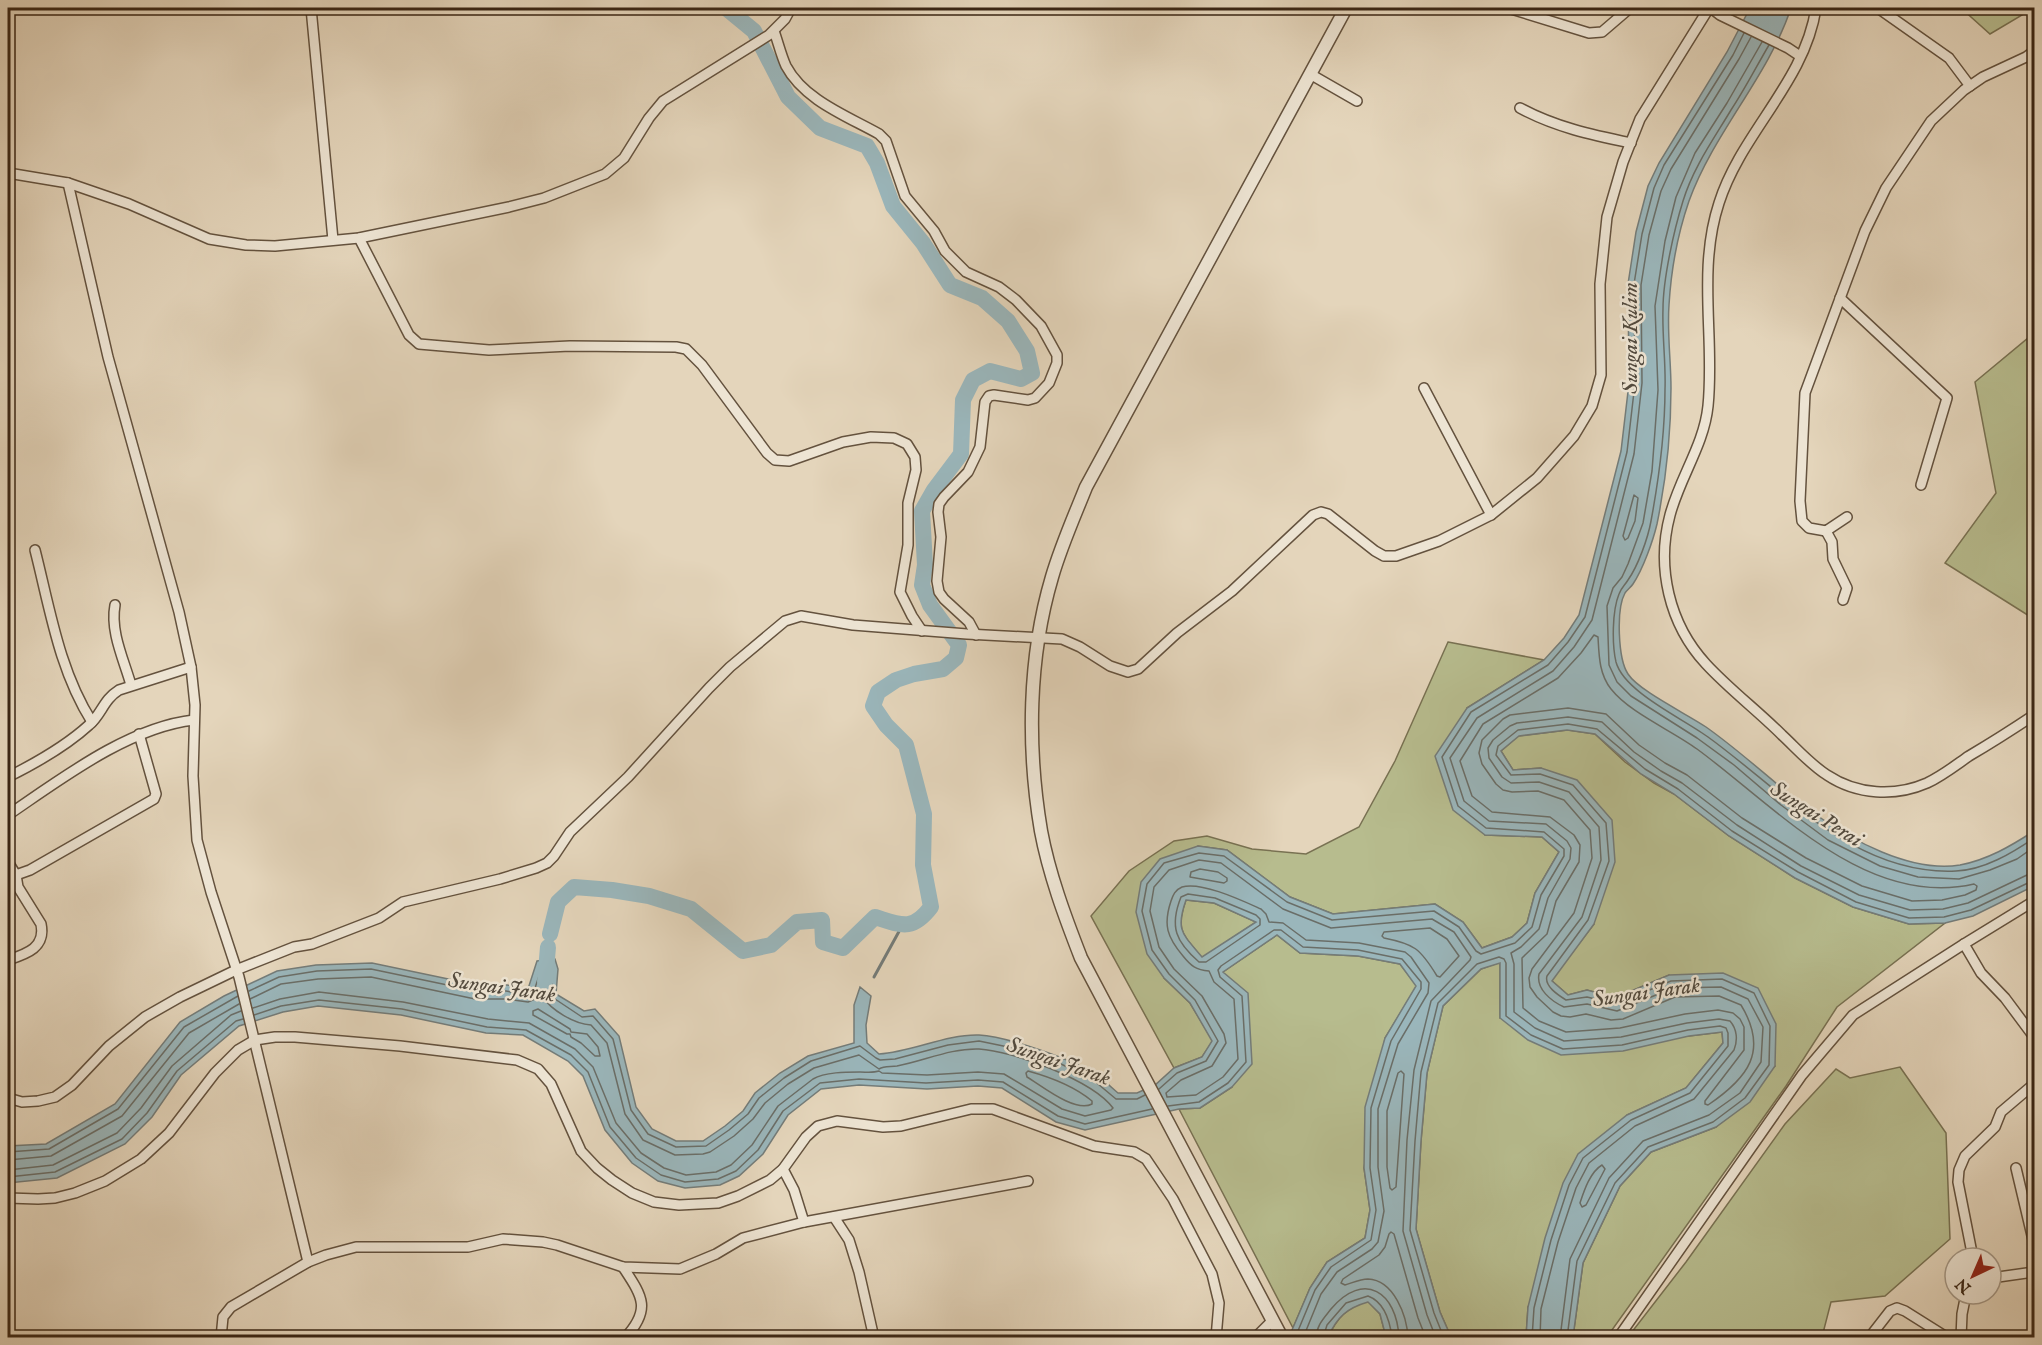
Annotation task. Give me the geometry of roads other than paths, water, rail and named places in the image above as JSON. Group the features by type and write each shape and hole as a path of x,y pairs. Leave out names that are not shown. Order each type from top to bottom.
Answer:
{"street":[{"path":"311,8 333,240"},
{"path":"8,173 68,183 129,204 209,239 246,245 275,246 359,238 509,207 544,198 605,174 624,158 649,117 663,100 771,33 791,8"},
{"path":"1255,1338 1277,1328 1081,958 1060,904 1041,832 1034,772 1031,705 1039,637 1051,578 1086,488 1346,8"},
{"path":"1508,8 1589,33 1602,32 1630,8"},
{"path":"8,1098 22,1102 55,1097 72,1085 109,1046 145,1017 180,997 275,954 312,944 378,918 403,902 500,879 547,863 570,832 628,777 709,688 730,667 785,621 801,616 853,626 1062,639 1080,647 1110,666 1128,672 1138,669 1177,633 1232,591 1313,515 1321,512 1328,514 1375,551 1384,556 1396,556 1439,541 1491,515 1537,478 1574,436 1592,406 1601,375 1600,284 1607,217 1623,162 1640,119 1710,8 1800,56"},
{"path":"1816,8 1814,21 1793,76 1736,164 1718,204 1707,279 1707,327 1711,370 1708,408 1703,435 1670,515 1665,550 1666,586 1673,609 1686,638 1706,664 1828,776 1857,790 1883,792 1905,790 1928,783 2034,715"},
{"path":"1878,8 1949,58 1970,86"},
{"path":"771,33 787,67 801,84 825,105 879,134 886,141 905,196 934,231 958,266 999,287 1016,300 1041,326 1057,355 1057,363 1049,384 1035,398 1028,400 989,396 985,402 980,447 968,472 939,504 941,537 937,581 939,592 969,622 971,634"},
{"path":"1847,517 1826,531 1809,528 1802,521 1800,501 1805,393 1865,231 1886,188 1931,122 1983,77 2034,51"},
{"path":"1310,74 1357,101"},
{"path":"1520,108 1552,123 1631,143"},
{"path":"68,183 105,346 179,612 191,667 195,705 193,776 197,840 252,1028 308,1262"},
{"path":"359,238 409,335 418,344 489,350 570,346 686,349 702,364 767,453 775,459 789,461 843,442 871,437 894,438 907,444 915,457 916,470 908,503 908,545 900,592 922,631"},
{"path":"1840,298 1947,398 1921,485"},
{"path":"1424,388 1491,515"},
{"path":"1826,531 1832,542 1833,559 1847,588 1843,600"},
{"path":"34,549 67,673 92,722"},
{"path":"115,605 114,628 131,685"},
{"path":"8,777 36,763 92,722 110,696 131,685 191,667"},
{"path":"8,815 69,774 139,734 177,722 194,720"},
{"path":"16,875 30,870 154,799 156,794 139,734"},
{"path":"8,862 16,875 18,887 41,924 42,939 31,951 8,960"},
{"path":"8,889 18,887"},
{"path":"1618,1338 1802,1075 1853,1015 2034,901"},
{"path":"1964,944 1981,973 2005,998 2034,1036"},
{"path":"8,1198 56,1198 75,1193 105,1181 141,1159 169,1133 215,1073 238,1050 255,1040 295,1037 400,1046 517,1060 538,1069 551,1084 581,1151 597,1168 632,1193 654,1202 679,1206 718,1203 770,1180 783,1169 806,1137 818,1126 837,1121 883,1127 901,1126 971,1108 993,1109 1094,1146 1134,1152 1146,1159 1167,1191 1212,1274 1219,1303 1216,1338"},
{"path":"1971,1246 1958,1182 1959,1170 1965,1156 1995,1128 2001,1112 2034,1084"},
{"path":"2016,1168 2034,1244"},
{"path":"783,1169 794,1190 804,1222"},
{"path":"221,1338 223,1317 231,1307 308,1262 356,1247 468,1247 503,1239 557,1245 623,1267 680,1269 716,1254 743,1238 804,1222 1028,1181"},
{"path":"834,1217 849,1240 860,1272 874,1338"},
{"path":"623,1267 641,1297 642,1308 639,1321 625,1338"},
{"path":"2003,1276 2034,1272"},
{"path":"1961,1338 1964,1306"},
{"path":"1869,1338 1890,1311 1897,1308 1948,1338"}],"water":[{"path":"1750,8 1791,8 1769,58 1712,151 1689,201 1682,226 1673,266 1669,305 1671,405 1665,473 1657,524 1650,546 1637,578 1622,600 1619,634 1625,667 1628,674 1642,688 1720,737 1812,812 1845,833 1882,852 1921,864 1960,865 1999,852 2034,831 2034,886 1973,916 1945,923 1909,924 1853,907 1795,878 1729,836 1674,794 1641,774 1595,734 1567,730 1519,736 1501,751 1513,770 1541,768 1577,780 1612,820 1615,862 1594,924 1552,981 1568,995 1587,990 1615,998 1669,975 1723,973 1758,988 1776,1024 1775,1066 1750,1102 1716,1127 1651,1152 1620,1186 1583,1263 1573,1337 1526,1337 1528,1307 1545,1238 1563,1183 1578,1154 1627,1115 1686,1088 1723,1043 1722,1032 1689,1036 1623,1051 1561,1055 1528,1040 1500,1018 1500,963 1481,969 1443,1006 1427,1073 1421,1141 1416,1229 1440,1312 1451,1337 1386,1337 1380,1314 1368,1302 1344,1314 1328,1337 1289,1337 1310,1288 1327,1262 1365,1238 1370,1210 1364,1168 1365,1107 1385,1038 1416,986 1400,964 1358,956 1300,953 1277,935 1223,972 1248,993 1252,1064 1232,1087 1200,1108 1179,1109 1085,1130 1056,1122 1002,1088 978,1086 927,1089 859,1085 821,1089 788,1115 763,1154 739,1176 720,1185 685,1188 658,1181 632,1163 605,1130 583,1076 568,1061 523,1035 486,1033 401,1015 318,1006 283,1012 239,1026 181,1075 152,1117 125,1144 57,1178 8,1183 8,1146 46,1144 115,1104 180,1022 224,996 277,971 316,965 372,963 477,985 507,985 528,989 537,961 555,959 558,969 556,994 584,1011 595,1009 619,1036 636,1107 652,1129 676,1141 703,1141 743,1111 755,1093 780,1073 808,1056 854,1043 854,1005 860,987 871,996 866,1025 867,1043 879,1054 966,1035 991,1036 1022,1044 1073,1063 1099,1077 1118,1093 1137,1093 1155,1085 1174,1068 1202,1057 1212,1041 1190,1003 1164,978 1147,954 1136,912 1141,882 1160,859 1198,846 1227,850 1290,897 1333,914 1435,904 1463,922 1482,948 1512,937 1527,923 1535,893 1559,852 1542,837 1485,835 1453,810 1435,756 1467,708 1544,660 1564,638 1579,615 1621,451 1629,383 1628,284 1636,232 1648,186 1659,163 1727,52","holes":["1186,900 1214,903 1256,922 1202,957 1183,932 1181,919"]}],"waterway":[{"path":"550,934 558,902 574,887 649,896 691,909 743,951 771,945 797,922 822,920 823,942 843,948 875,917 899,924 912,923 931,907 923,865 924,814 906,745 886,725 873,706 878,692 896,680 943,669 956,658 959,645 930,605 922,585 925,565 922,511 934,490 961,454 963,400 973,380 990,371 1021,379 1032,373 1027,351 1008,321 982,298 950,285 923,243 893,206 877,163 867,146 820,128 788,97 754,31 726,8"},
{"path":"874,977 902,926"},
{"name":"Sungai Jarak","path":"545,982 548,947"}],"water label":[{"name":"Sungai Kulim","path":"1629,338"},
{"name":"Sungai Perai","path":"1817,813"}]}
